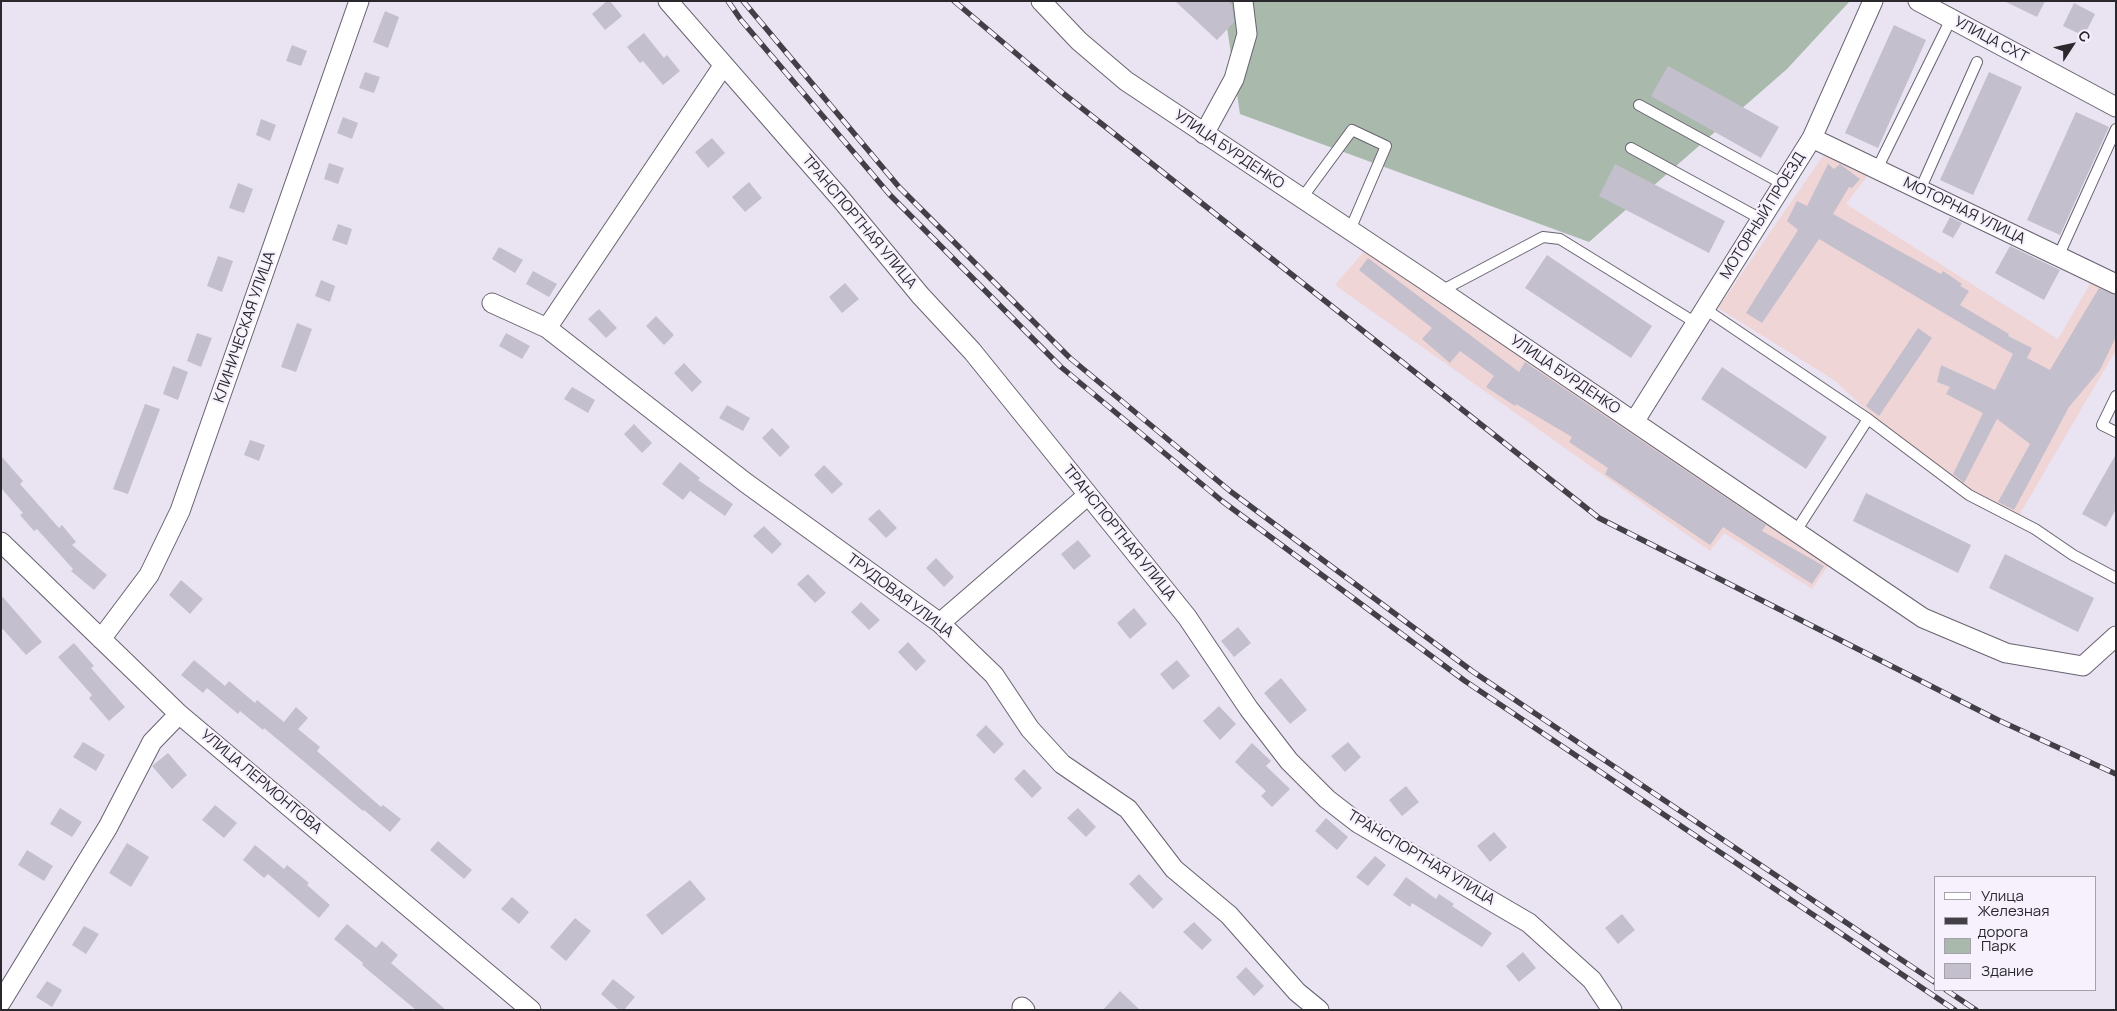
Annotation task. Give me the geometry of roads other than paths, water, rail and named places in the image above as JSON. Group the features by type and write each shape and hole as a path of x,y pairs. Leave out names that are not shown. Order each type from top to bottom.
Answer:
{"street":[{"name":"КЛИНИЧЕСКАЯ УЛИЦА","path":"101,639 149,575 180,511 360,1"},
{"name":"ТРАНСПОРТНАЯ УЛИЦА","path":"668,1 840,198 920,295 972,351 1187,617 1249,709 1283,754 1320,792 1358,823 1529,923 1592,980 1612,1010"},
{"path":"1204,134 1234,79 1247,34 1243,1"},
{"name":"МОТОРНЫЙ ПРОЕЗД","path":"1634,422 1812,138 1873,1"},
{"name":"УЛИЦА СХТ","path":"1918,1 2116,107"},
{"name":"УЛИЦА БУРДЕНКО","path":"1048,4 1078,41 1126,81 1441,291 1923,618 2006,653 2083,666 2116,636"},
{"path":"547,328 724,66"},
{"name":"МОТОРНАЯ УЛИЦА","path":"1812,138 2116,284"},
{"name":"ТРУДОВАЯ УЛИЦА","path":"492,302 547,328 746,483 940,622 994,675 1030,729 1062,764 1128,810 1174,869 1228,915 1297,992 1319,1010"},
{"path":"940,622 1088,495"},
{"name":"УЛИЦА ЛЕРМОНТОВА","path":"1,542 179,714 531,1010"},
{"path":"1,1002 108,827 152,742 179,714"}],"lane":[{"path":"1877,169 1951,19"},
{"path":"1920,190 1977,62"},
{"path":"1640,105 1783,184"},
{"path":"2058,257 2116,129"},
{"path":"1302,198 1352,130 1386,146 1350,230"},
{"path":"1631,148 1761,219"},
{"path":"1441,291 1543,237 1560,239 1700,316 1868,419 1969,495 2035,528 2073,556 2116,578"},
{"path":"2116,396 2102,425 2116,432"},
{"path":"1796,531 1868,419"}],"railway":[{"path":"728,1 741,20 890,195 1061,367 1222,501 1465,681 1955,1010"},
{"path":"743,1 899,187 1070,358 1230,491 1472,671 1934,982"},
{"path":"954,1 1064,94 1599,518 1998,720 2116,774"},
{"path":"1948,991 1976,1010"}]}
